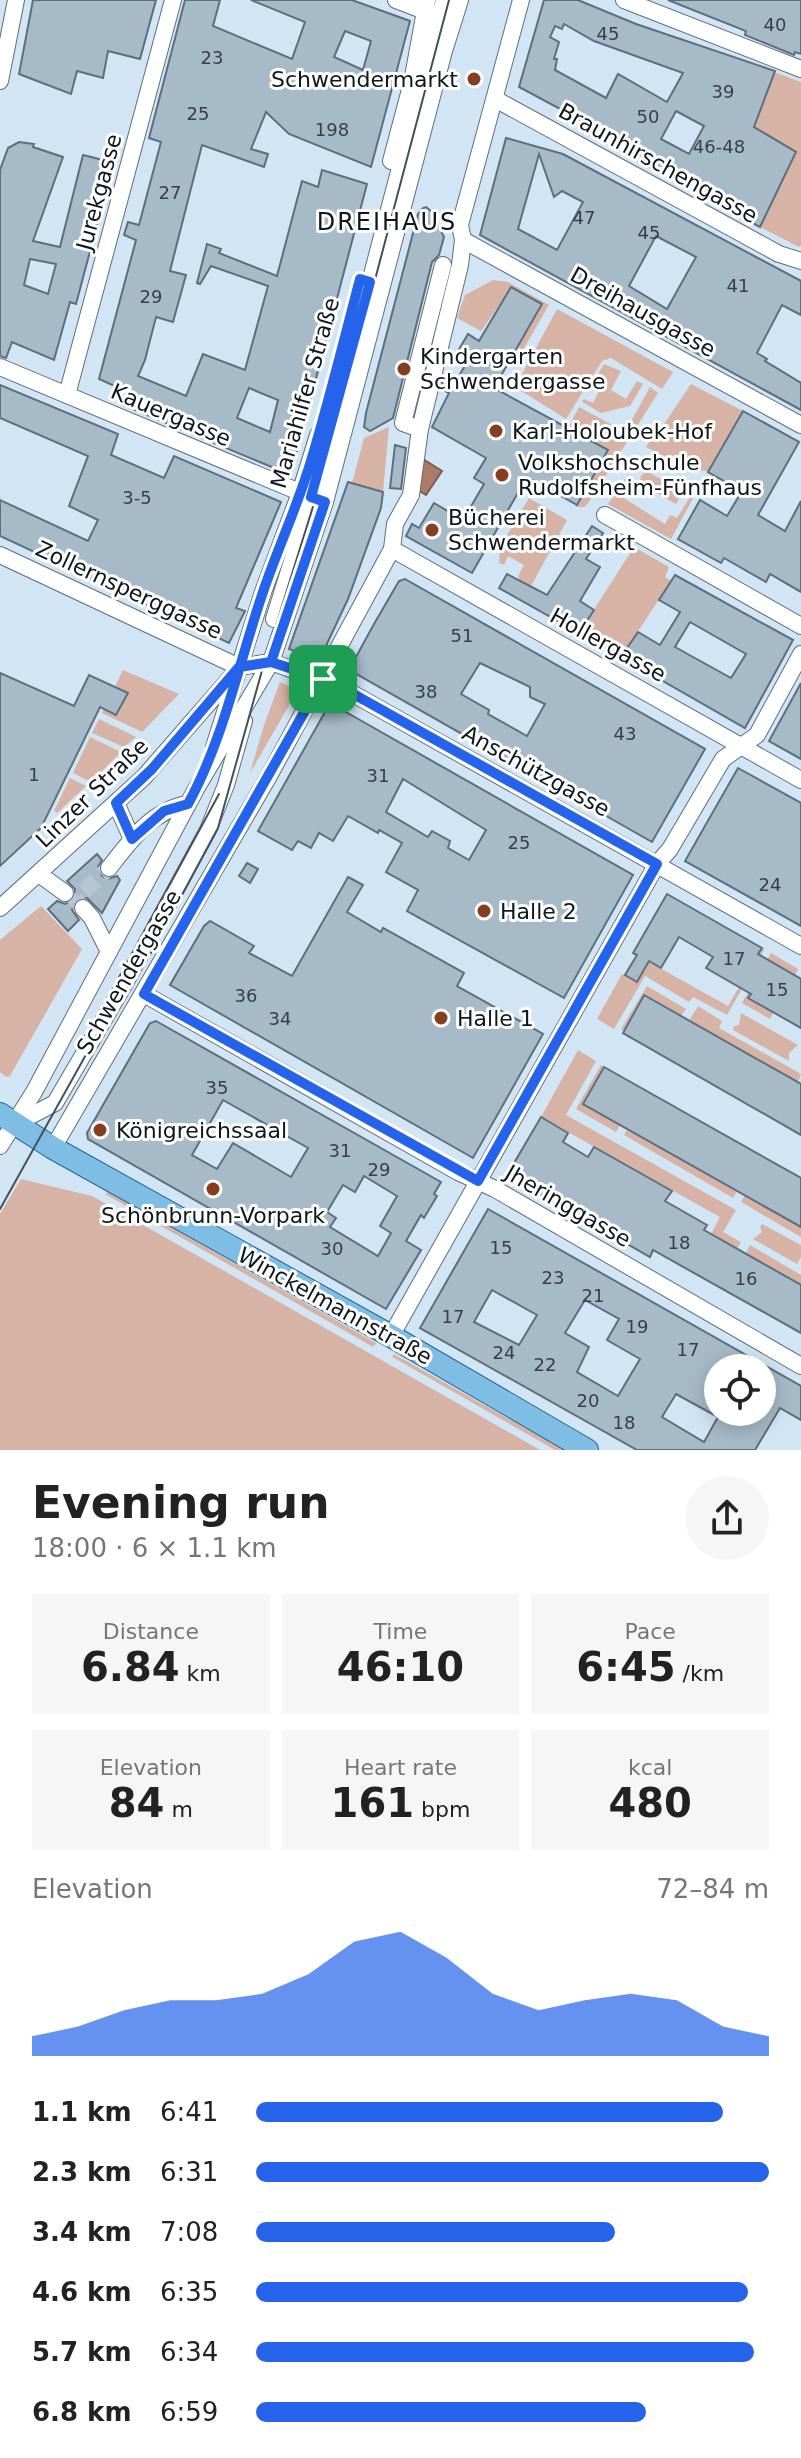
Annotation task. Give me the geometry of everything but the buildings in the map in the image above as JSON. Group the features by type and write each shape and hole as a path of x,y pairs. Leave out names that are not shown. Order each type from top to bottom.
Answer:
{"main road":[{"name":"Winckelmannstraße","path":"7,1120 587,1450"}],"street":[{"path":"0,81 16,0"},
{"name":"Jurekgasse","path":"67,395 173,0"},
{"path":"396,0 426,6 438,25 444,51"},
{"path":"399,173 444,0"},
{"name":"Mariahilfer Straße","path":"192,796 212,752 275,557 312,497 399,173 460,0"},
{"name":"Schwendergasse","path":"53,1148 323,679 392,549 395,524 411,495 420,429 460,265 463,240 460,225 521,0"},
{"path":"624,0 801,69"},
{"name":"Mariahilfer Straße","path":"312,497 399,173 426,6"},
{"name":"Braunhirschengasse","path":"495,99 779,254 801,261"},
{"name":"Dreihausgasse","path":"463,240 801,425"},
{"path":"420,429 403,423 443,265"},
{"name":"Kauergasse","path":"0,367 312,497"},
{"path":"109,868 132,839 164,811 192,796 266,662 312,497"},
{"path":"605,515 801,626"},
{"name":"Hollergasse","path":"392,549 801,780"},
{"name":"Zollernsperggasse","path":"0,555 239,667"},
{"path":"391,1336 657,864 670,849 723,759 757,735 801,654"},
{"name":"Mariahilfer Straße","path":"0,1146 7,1120 109,952 192,796 250,700 266,662"},
{"name":"Anschützgasse","path":"239,667 266,662 341,687 801,946"},
{"name":"Linzer Straße","path":"0,908 152,769 239,667"},
{"path":"7,1120 55,1103 124,985 213,819 250,700"},
{"path":"116,803 132,839"},
{"path":"39,874 65,893"},
{"path":"83,908 92,918 109,952"},
{"name":"Jheringgasse","path":"144,994 801,1366"}],"shaded area":[{"path":"774,72 801,82 799,247 760,227 796,152 753,129"},
{"path":"493,280 508,282 549,305 523,350 518,347 542,304 512,287 481,331 457,318 465,295"},
{"path":"557,309 673,372 662,389 611,358 602,361 566,419 515,387"},
{"path":"604,364 621,371 611,390 626,399 637,381 643,384 630,406 601,413 582,402 584,399 593,403 600,389 592,384"},
{"path":"691,384 743,411 708,472 695,473 646,447"},
{"path":"650,387 658,393 589,502 584,507 575,507 608,450 568,428 579,407 620,429 628,427"},
{"path":"389,427 383,492 352,483 364,438"},
{"path":"423,459 442,471 426,495 418,490"},
{"path":"646,471 683,491 676,504 639,483"},
{"path":"628,474 629,484 622,497 665,524 670,515 677,518 695,489 697,491 671,539 608,504"},
{"path":"529,498 567,520 531,586 520,581 518,576 524,565 508,556 504,565 499,563 500,547"},
{"path":"634,547 669,567 665,577 671,581 621,657 579,633"},
{"path":"123,670 179,694 142,732 102,713"},
{"path":"280,682 298,690 250,773 264,725"},
{"path":"99,719 136,737 124,747 92,733"},
{"path":"90,737 121,752 91,782 73,773"},
{"path":"70,778 86,786 57,813 54,811"},
{"path":"41,906 82,949 10,1076 6,1077 0,1072 0,940"},
{"path":"762,948 764,950 727,1015 693,997 689,1002 645,976 614,1029 597,1019 622,974 637,982 649,962 728,1006"},
{"path":"771,953 798,969 795,976 769,961 749,998 773,1013 770,1019 742,1003"},
{"path":"647,986 686,1009 681,1016 644,996 624,1031 621,1029"},
{"path":"698,1006 722,1021 719,1028 801,1074 798,1082 689,1021"},
{"path":"741,1013 798,1045 789,1053 789,1061 733,1030 734,1026 739,1025"},
{"path":"578,1050 596,1061 566,1115 736,1210 723,1232 741,1242 737,1249 711,1234 720,1217 541,1117"},
{"path":"601,1065 604,1067 583,1104 620,1125 616,1132 576,1109"},
{"path":"628,1129 737,1191 733,1198 624,1135"},
{"path":"21,1179 92,1196 540,1450 0,1450 0,1214"},
{"path":"108,1192 376,1344 373,1347 105,1194"},
{"path":"745,1195 801,1227 801,1237 741,1202"},
{"path":"762,1224 801,1245 801,1257 797,1264 753,1239 762,1232"},
{"path":"750,1245 801,1275 801,1285 746,1253"},
{"path":"394,1354 564,1450 555,1450 392,1357"}],"tunnel":[{"path":"83,908 75,899 109,868"}],"tram line":[{"path":"0,1209 112,1008 149,956 218,828 263,667 326,465 449,0"},
{"path":"108,998 219,794"}],"place":[{"name":"Schwendermarkt","path":"474,79"},
{"name":"Kindergarten Schwendergasse","path":"404,369"},
{"name":"Karl-Holoubek-Hof","path":"496,431"},
{"name":"Volkshochschule Rudolfsheim-Fünfhaus","path":"502,475"},
{"name":"Bücherei Schwendermarkt","path":"432,530"},
{"name":"Halle 2","path":"484,911"},
{"name":"Halle 1","path":"441,1018"},
{"name":"Königreichssaal","path":"100,1130"},
{"name":"Schönbrunn-Vorpark","path":"213,1189"}],"district":[{"name":"DREIHAUS","path":"387,222"}],"route":[{"path":"323,679 271,662 325,502 311,497 370,282 360,279 311,462 263,592 247,640 239,667 225,714 212,752 196,789 188,804 172,806 145,825 132,839 116,803 152,769 239,667 271,662 308,674 323,679 144,994 478,1181 657,864 323,679"}]}
